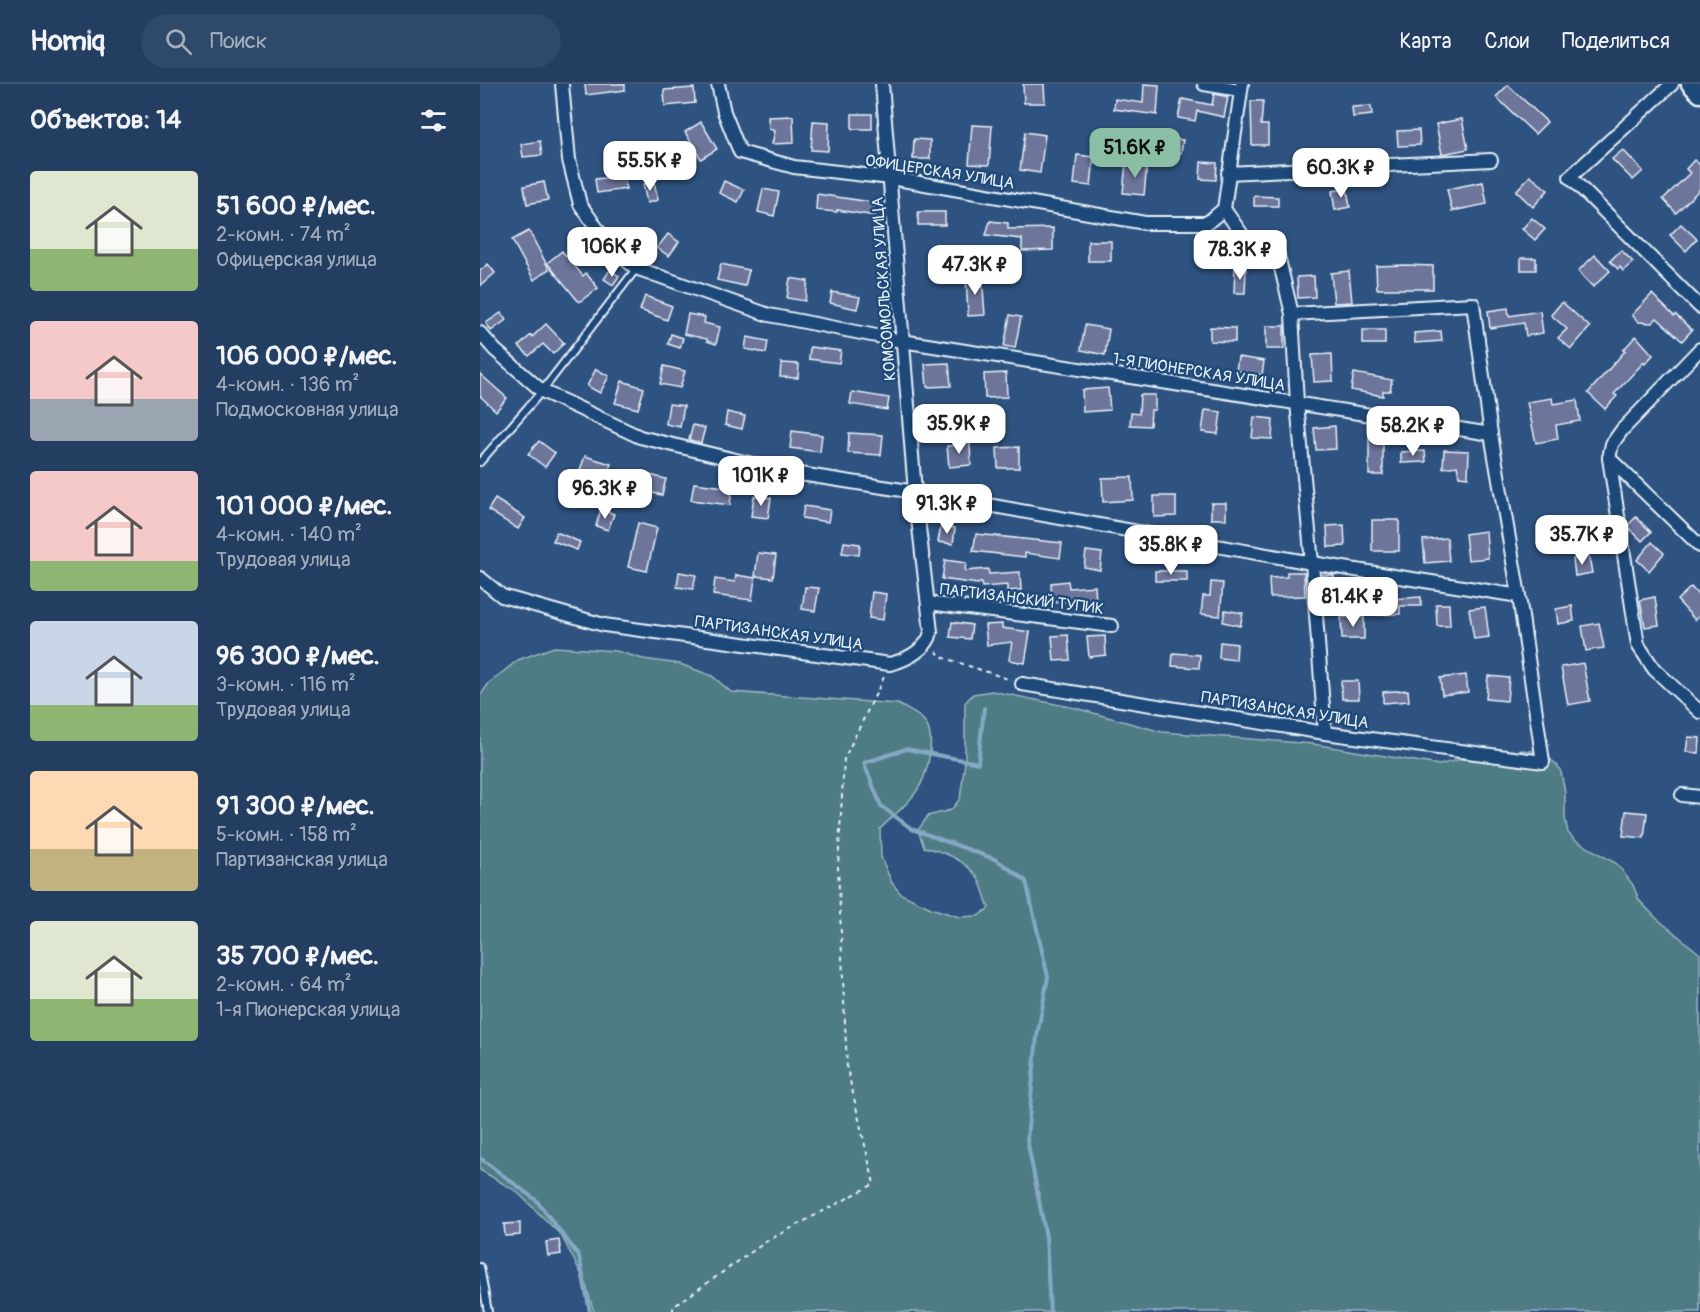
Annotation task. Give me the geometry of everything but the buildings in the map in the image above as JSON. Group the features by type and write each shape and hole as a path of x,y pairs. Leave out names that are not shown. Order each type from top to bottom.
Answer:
{"main road":[{"path":"1690,84 1700,94"}],"street":[{"name":"1-Я ПИОНЕРСКАЯ УЛИЦА","path":"562,84 568,160 580,204 610,248 636,268 769,315 902,341 1491,434"},
{"name":"ОФИЦЕРСКАЯ УЛИЦА","path":"718,84 724,112 740,152 794,167 891,178 1145,223 1207,223 1224,209"},
{"name":"КОМСОМОЛЬСКАЯ УЛИЦА","path":"882,84 915,492"},
{"path":"1204,84 1241,87 1224,209 1248,243 1276,247 1292,314 1297,403 1325,734"},
{"path":"1672,84 1570,177 1700,307"},
{"path":"1228,172 1491,160"},
{"path":"480,333 495,350 542,392 640,437 781,471 915,492 1312,563 1519,596 1491,434 1473,304 1292,314"},
{"path":"1700,349 1622,430 1612,444 1608,458 1638,645 1654,669 1700,712"},
{"path":"1608,458 1700,546"},
{"path":"890,664 900,662 928,643 931,632 915,492"},
{"name":"ПАРТИЗАНСКАЯ УЛИЦА","path":"480,578 502,596 604,625 890,664"},
{"name":"ПАРТИЗАНСКАЯ УЛИЦА","path":"1022,684 1325,734 1543,762 1519,596"},
{"name":"ПАРТИЗАНСКИЙ ТУПИК","path":"928,603 1112,626"},
{"path":"1682,795 1700,797"}],"lane":[{"path":"480,462 542,392 636,268"},
{"path":"480,1268 488,1312"}],"path":[{"path":"928,643 942,657 1022,684"},
{"path":"673,1312 673,1307 767,1241 874,1184 847,1068 838,867 844,759 890,664"}],"green space":[{"path":"554,647 616,651 643,659 680,664 712,676 731,692 898,704 916,714 929,729 930,748 927,768 916,792 880,829 881,857 892,883 901,894 931,908 959,917 978,916 989,908 981,884 972,871 960,861 924,847 918,830 928,816 951,810 960,799 965,762 965,703 973,694 992,691 1075,708 1162,732 1313,744 1439,765 1461,759 1486,760 1522,750 1542,752 1557,765 1561,772 1568,833 1575,840 1617,864 1633,885 1639,900 1655,917 1700,954 1700,1312 594,1312 584,1279 561,1235 516,1191 480,1170 480,696 489,683 518,660"}],"waterway":[{"path":"984,708 978,763 906,749 864,763 881,806 912,829 997,860 1026,881 1048,977 1037,1036 1027,1139 1046,1237 1050,1312"},
{"path":"480,1158 536,1200 579,1256 590,1312"}]}
